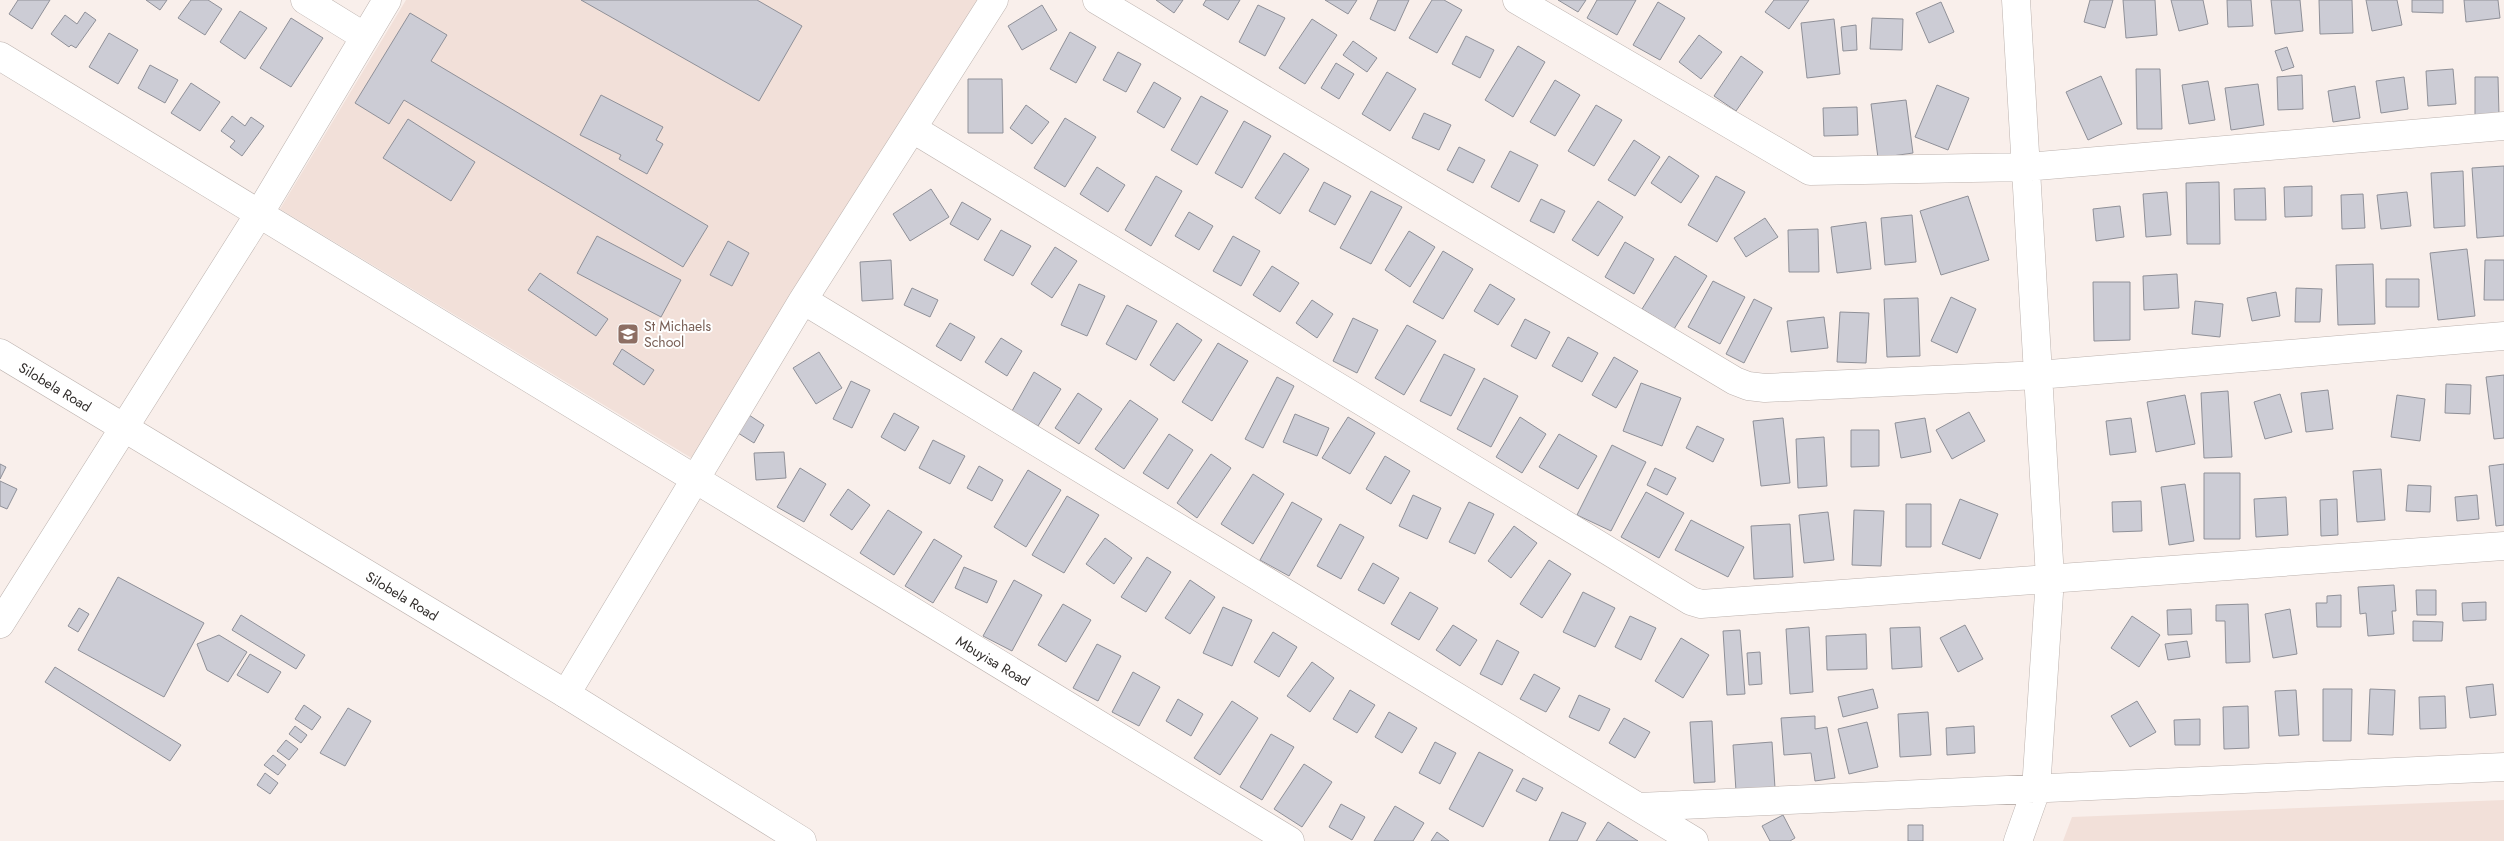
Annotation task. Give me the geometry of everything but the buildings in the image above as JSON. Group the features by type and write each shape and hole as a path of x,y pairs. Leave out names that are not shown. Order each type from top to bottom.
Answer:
{"street":[{"path":"305,0 365,37"},
{"path":"0,624 259,214 387,0"},
{"path":"566,694 803,300 994,0"},
{"path":"1097,0 1726,376 1748,386 1765,388 2038,375 2504,336"},
{"path":"1517,0 1810,171 2026,167 2504,126"},
{"path":"2016,0 2050,578 2036,790 2018,841"},
{"name":"Mbuyisa Road","path":"0,56 1290,841"},
{"path":"913,130 1691,601 1701,604 2504,546"},
{"path":"803,300 1694,841"},
{"name":"Silobela Road","path":"0,354 566,694 802,841"},
{"path":"1639,806 2036,790 2504,767"}],"shaded area":[{"name":"St Michaels School","path":"406,0 978,0 693,459 280,209"},
{"path":"2504,800 2504,841 2063,841 2072,817"}],"place":[{"name":"St Michaels School","path":"628,334"}]}
